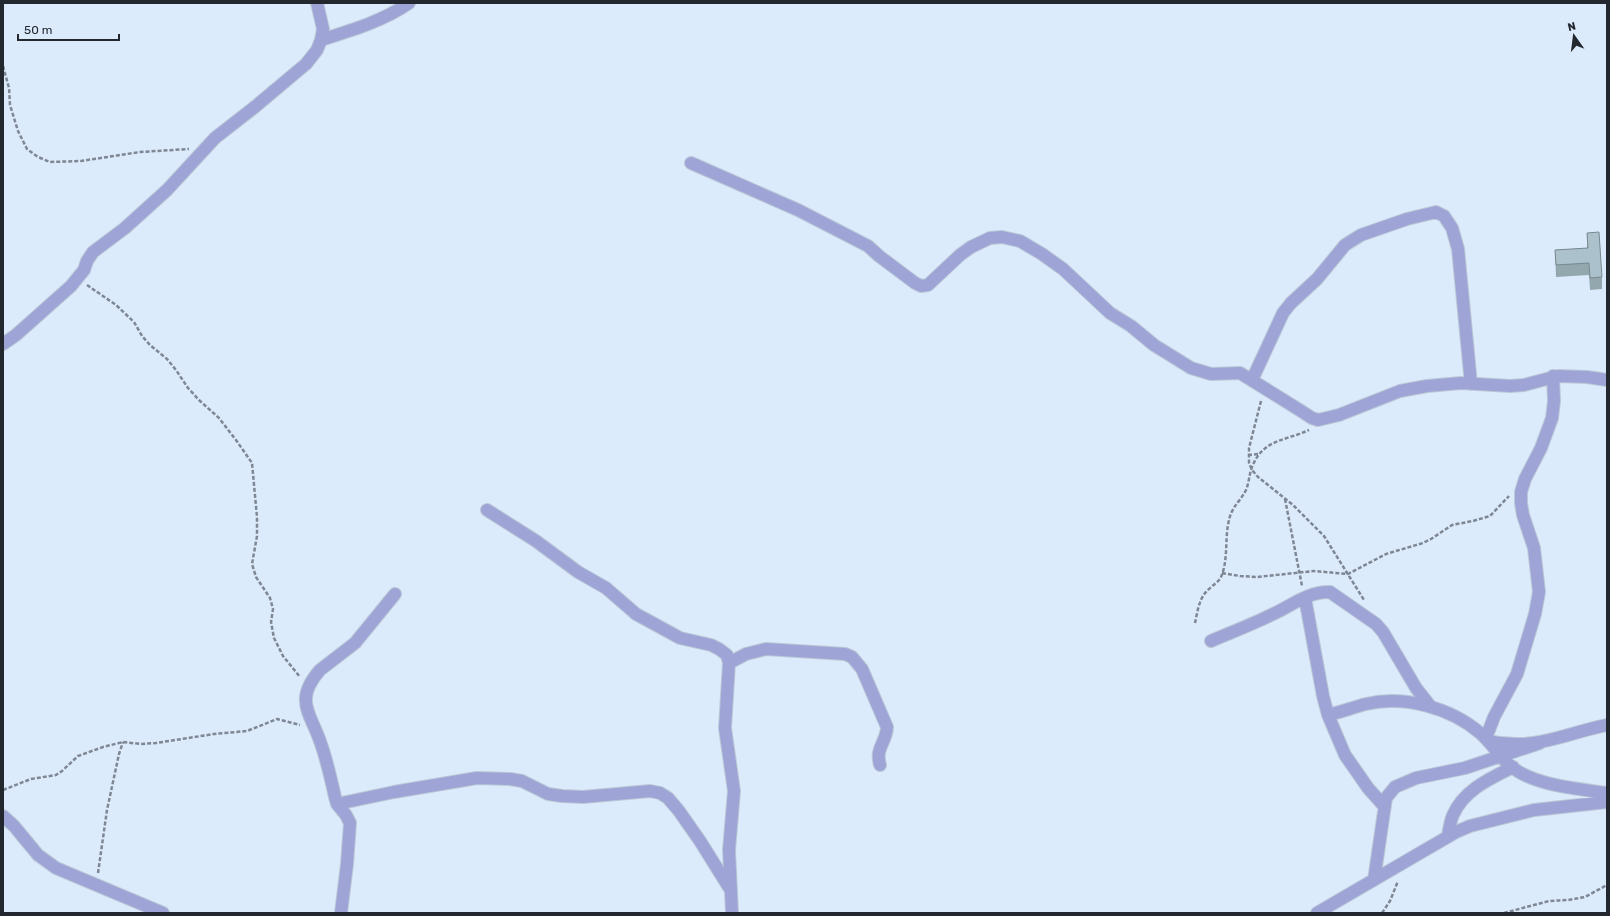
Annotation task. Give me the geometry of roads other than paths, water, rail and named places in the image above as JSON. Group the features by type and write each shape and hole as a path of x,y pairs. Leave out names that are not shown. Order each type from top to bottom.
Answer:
{"street":[{"path":"3,344 16,335 79,279 93,252 125,228 167,190 215,138 306,64 317,50 321,40 322,29 317,3"},
{"path":"321,40 358,28 396,12 409,3"},
{"path":"691,164 798,210 868,246 921,286 928,285 960,255 971,247 990,238 1002,237 1020,241 1063,269 1110,313 1191,368 1211,374 1235,372 1252,380 1302,412 1318,420 1345,413 1400,391 1427,386 1461,383 1510,386 1524,384 1553,376 1587,377 1607,380"},
{"path":"1252,380 1283,313 1291,303 1317,279 1345,245 1361,235 1408,219 1436,212 1444,216 1449,224 1458,249 1471,384"},
{"path":"1487,740 1494,717 1517,674 1539,592 1534,548 1523,515 1521,492 1541,448 1552,418 1554,401 1553,376"},
{"path":"488,510 536,541 578,572 606,588 636,614 680,638 710,645 727,655 729,663 725,728 734,791 729,850 732,913"},
{"path":"1211,641 1305,598 1322,592 1330,592 1376,624 1383,632 1416,688 1431,707"},
{"path":"341,913 350,823 338,804 324,752 306,708 306,699 308,688 320,670 356,643 395,594"},
{"path":"1305,598 1323,696 1328,715 1345,755 1368,788 1384,806"},
{"path":"729,663 746,654 766,649 831,652 845,654 852,657 862,669 887,727 887,733 878,754 880,765"},
{"path":"1328,715 1367,704 1380,702 1399,702 1431,707 1447,712 1468,723 1519,772 1539,780 1607,793"},
{"path":"1374,880 1384,806 1386,798 1395,787 1416,778 1465,768 1540,743 1607,725"},
{"path":"1487,740 1505,745 1540,743"},
{"path":"1448,836 1453,816 1460,802 1479,785 1513,767"},
{"path":"338,804 394,792 477,778 510,779 522,782 548,794 562,796 583,796 650,790 660,793 668,798 679,811 700,841 730,890"},
{"path":"1317,913 1448,836 1470,826 1534,810 1607,802"},
{"path":"3,816 14,826 22,838 38,855 56,868 163,913"}]}
